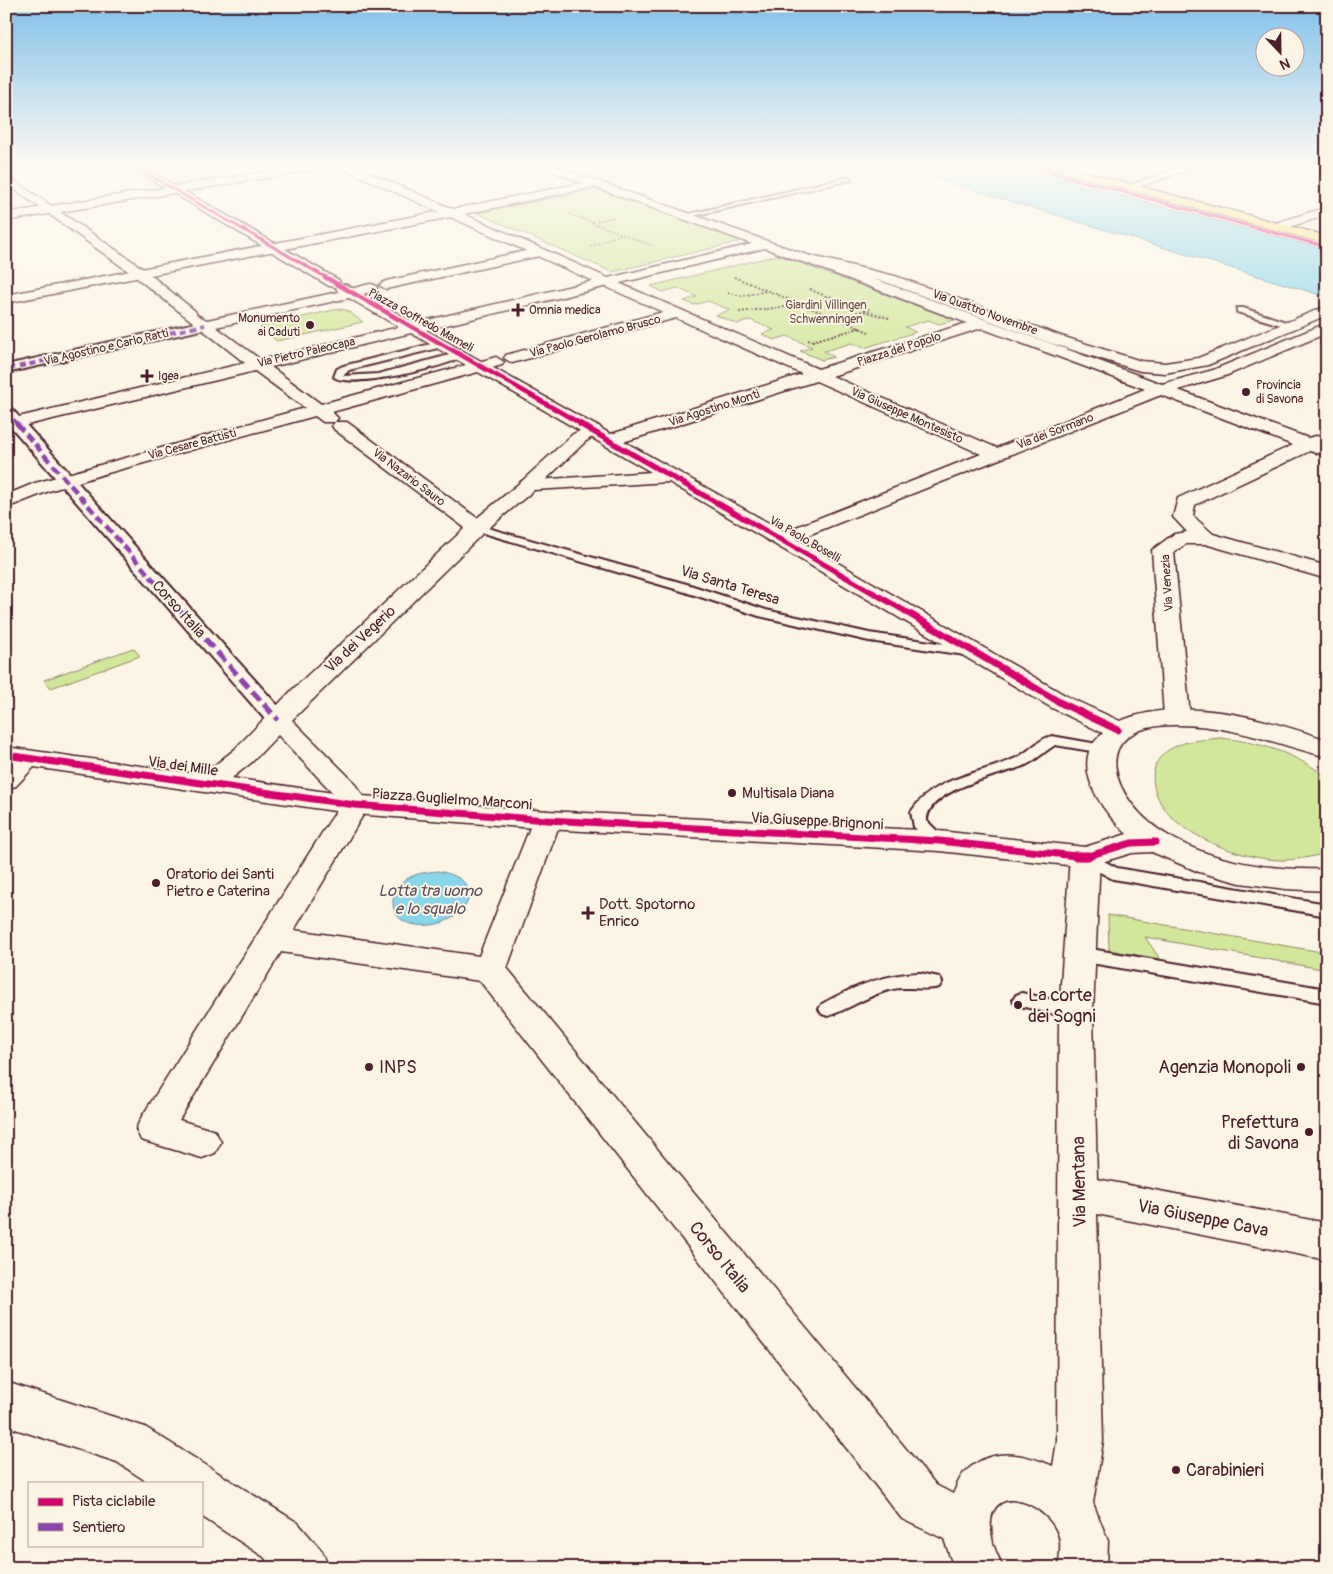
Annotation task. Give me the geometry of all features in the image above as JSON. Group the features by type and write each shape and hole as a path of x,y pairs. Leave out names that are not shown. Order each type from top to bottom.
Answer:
{"street":[{"path":"90,237 331,419"},
{"path":"258,237 342,288 370,288"},
{"path":"6,299 330,237"},
{"path":"507,237 817,375"},
{"name":"Piazza del Popolo","path":"749,237 982,323"},
{"path":"607,282 767,244"},
{"path":"386,285 539,252"},
{"name":"Via Quattro Novembre","path":"804,258 831,262 891,279 1140,366 1164,368 1202,362 1291,325"},
{"name":"Via Pietro Paleocapa","path":"10,420 607,282"},
{"name":"Piazza Goffredo Mameli","path":"197,319 342,288 461,355 488,364"},
{"path":"1291,325 1327,310"},
{"name":"Via Paolo Gerolamo Brusco","path":"512,358 678,313"},
{"name":"Via Agostino e Carlo Ratti","path":"8,369 197,319"},
{"name":"Piazza del Popolo","path":"817,375 982,323"},
{"name":"Via Quattro Novembre","path":"982,323 1327,451"},
{"name":"Via dei Sormano","path":"783,539 1159,390 1219,373 1327,327"},
{"name":"Piazza Goffredo Mameli","path":"331,419 488,364"},
{"name":"Via Paolo Boselli","path":"488,364 593,430 783,539 1061,703 1111,740"},
{"name":"Via Agostino Monti","path":"611,440 817,375"},
{"name":"Via Giuseppe Montesisto","path":"817,375 996,454"},
{"name":"Via Cesare Battisti","path":"6,502 65,479 331,419"},
{"name":"Via Nazario Sauro","path":"331,419 477,528"},
{"name":"Corso Italia","path":"10,420 65,479 278,720 342,786 355,805"},
{"name":"Via dei Vegerio","path":"187,780 212,777 225,771 244,756 278,720 477,528 529,486 579,438 593,430"},
{"path":"1327,436 1185,502 1183,517 1206,538 1327,573"},
{"path":"529,486 673,476"},
{"name":"Via Venezia","path":"1177,716 1163,550 1181,538 1206,538"},
{"path":"1327,749 1263,728 1177,716 1144,719 1111,740 1102,779 1119,810 1156,842 1214,866 1304,881 1327,880"},
{"path":"6,780 17,757"},
{"name":"Via dei Mille","path":"17,757 355,805"},
{"name":"Piazza Guglielmo Marconi","path":"202,1142 154,1129 273,939 338,828 355,805 547,820 490,970"},
{"name":"Via Giuseppe Brignoni","path":"547,820 939,841 1085,857"},
{"path":"1085,857 1131,843 1156,842"},
{"name":"Via Mentana","path":"1069,1506 1080,1442 1076,1012 1085,857"},
{"path":"273,939 490,970"},
{"name":"Corso Italia","path":"490,970 919,1502 966,1525"},
{"name":"Via Giuseppe Cava","path":"1079,1193 1327,1242"},
{"path":"6,1404 130,1443 189,1482"},
{"path":"979,1568 969,1546 966,1525 972,1502 985,1484 1005,1476 1027,1478 1050,1488 1069,1506 1080,1526 1085,1545 1083,1568"},
{"path":"202,1490 281,1540 305,1568"}],"lane":[{"path":"1240,310 1291,325"},
{"path":"443,344 346,368 340,371 338,377 345,380 364,380 461,355"},
{"name":"Via Santa Teresa","path":"477,528 686,588 763,613 869,637 978,653"},
{"path":"939,841 919,823 919,812 931,796 963,781 1022,761 1052,740 1111,740"},
{"path":"1085,857 1113,873 1327,910"},
{"path":"1079,954 1327,996"},
{"path":"828,1009 852,995 892,983 922,980 933,982"},
{"path":"1022,1000 1076,1012"}],"path":[{"path":"589,248 613,237"},
{"path":"630,237 654,246"},
{"path":"738,273 729,275 906,347"},
{"path":"728,293 742,296 767,290"},
{"path":"740,312 802,305 836,295"},
{"path":"732,308 749,315"},
{"path":"803,338 812,342 860,328"}],"green space":[{"path":"533,237 732,237 742,241 612,272"},
{"name":"Giardini Villingen Schwenningen","path":"778,255 955,320 939,324 928,320 905,327 916,332 864,348 852,343 824,351 834,357 822,360 800,351 812,347 787,336 774,340 762,334 774,330 750,320 737,324 716,315 730,310 708,301 694,305 684,301 697,297 677,288 663,292 651,286"},
{"path":"338,309 346,310 363,322 277,341 260,328 263,326"},
{"path":"133,648 140,656 51,688 44,680"},
{"path":"1220,738 1249,742 1276,750 1302,761 1327,777 1327,853 1290,860 1267,859 1243,854 1219,846 1197,835 1176,821 1168,813 1157,794 1154,784 1153,774 1156,764 1162,755 1183,743"},
{"path":"1108,915 1327,953 1327,970 1145,937 1160,959 1109,950"}],"water":[{"path":"1130,237 1280,237 1327,250 1327,297"},
{"name":"Lotta tra uomo e lo squalo","path":"438,871 457,877 467,885 469,896 465,906 457,915 444,922 428,925 411,924 403,921 398,916 393,905 393,898 399,885 413,876 425,872"}],"marked path":[{"path":"8,369 205,325"},
{"path":"6,411 82,500 278,720"}],"cycle path":[{"path":"259,237 351,293 783,539 1061,703 1118,730"},
{"path":"1292,237 1327,247"},
{"path":"6,755 355,805 547,820 939,841 1085,857 1131,843 1156,842"}],"place":[{"name":"Omnia medica","path":"518,310"},
{"name":"Monumento ai Caduti","path":"310,325"},
{"name":"Igea","path":"147,376"},
{"name":"Provincia di Savona","path":"1246,392"},
{"name":"Multisala Diana","path":"732,793"},
{"name":"Oratorio dei Santi Pietro e Caterina","path":"156,883"},
{"name":"Dott. Spotorno Enrico","path":"588,913"},
{"name":"La corte dei Sogni","path":"1018,1005"},
{"name":"INPS","path":"369,1067"},
{"name":"Agenzia Monopoli","path":"1301,1067"},
{"name":"Prefettura di Savona","path":"1309,1132"},
{"name":"Carabinieri","path":"1176,1470"}]}
